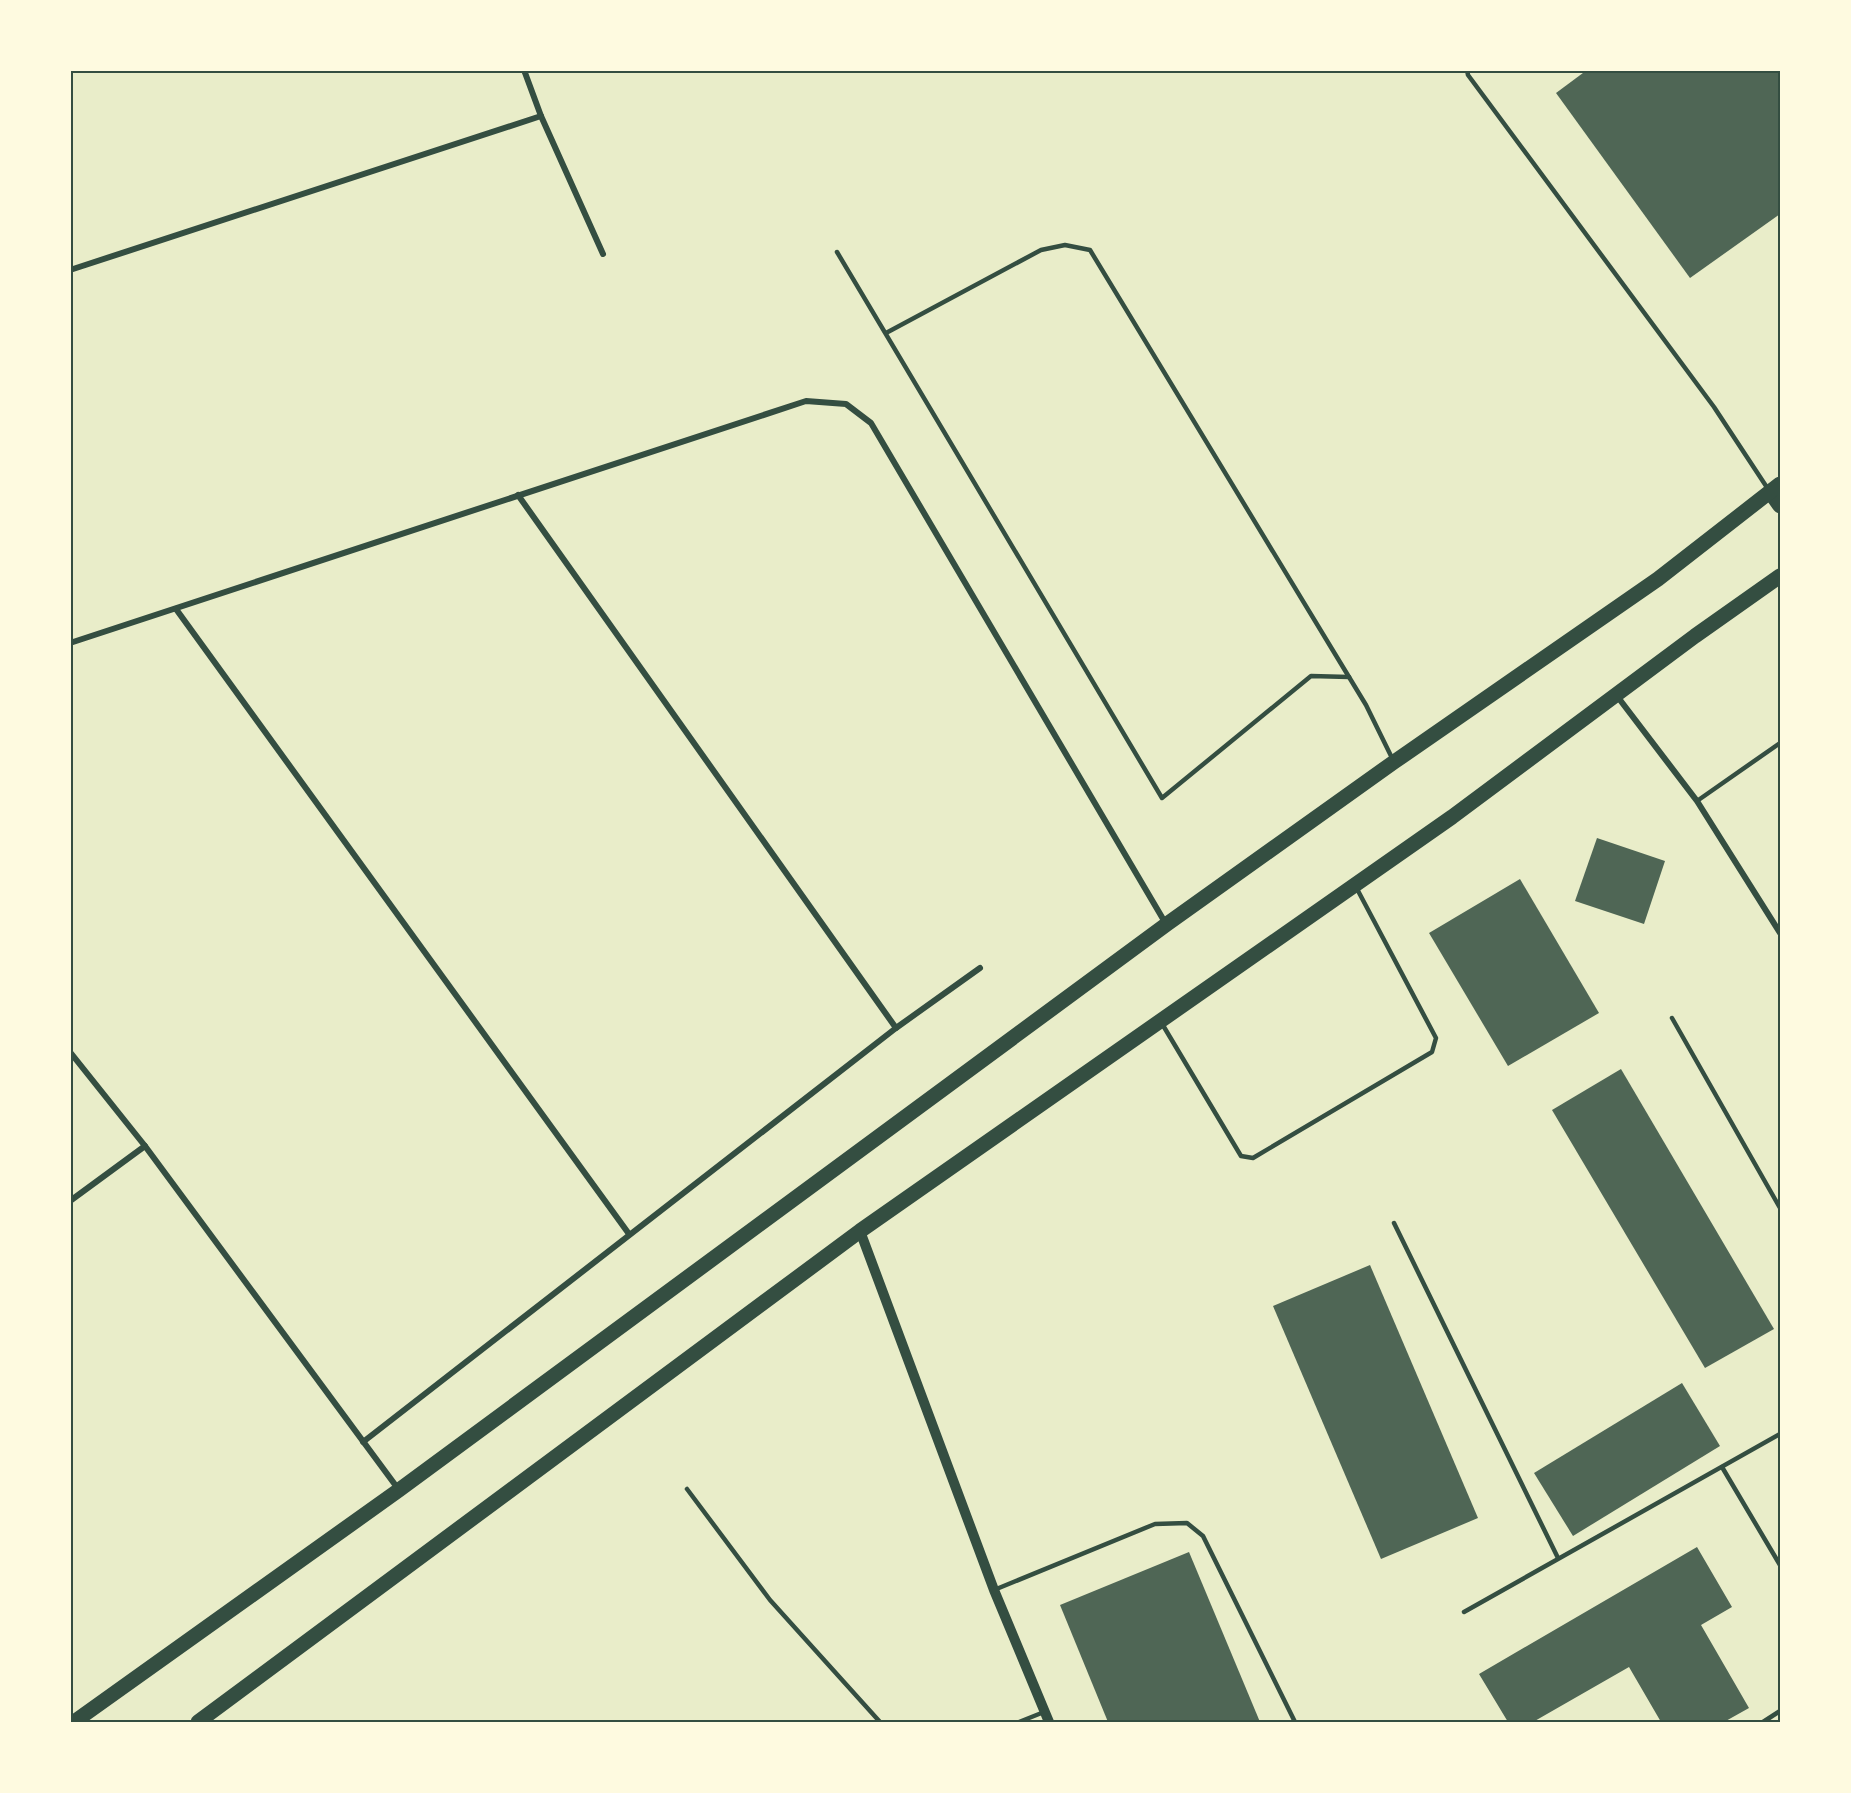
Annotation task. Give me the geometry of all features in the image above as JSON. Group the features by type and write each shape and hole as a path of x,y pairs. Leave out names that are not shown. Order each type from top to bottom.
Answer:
{"main road":[{"path":"74,1722 399,1490 1167,924 1394,762 1658,579 1775,488 1780,506"},
{"path":"198,1722 860,1231 1461,810 1695,636 1780,576"}],"street":[{"path":"524,70 541,116 603,254"},
{"path":"70,270 541,116"},
{"path":"70,644 806,401 846,404 871,423 1167,924"},
{"path":"518,495 896,1029"},
{"path":"176,609 630,1234"},
{"path":"1617,695 1697,801 1780,933"},
{"path":"363,1442 896,1029 980,968"},
{"path":"70,1052 145,1146 399,1490"},
{"path":"70,1201 145,1146"},
{"path":"860,1231 994,1590 1046,1717"}],"lane":[{"path":"1467,70 1474,84 1775,488"},
{"path":"886,333 1041,250 1065,245 1090,250 1366,705 1394,762"},
{"path":"837,252 1162,798 1311,676 1349,677"},
{"path":"1697,801 1780,743"},
{"path":"1161,1020 1241,1156 1253,1158 1432,1052 1436,1038 1354,885"},
{"path":"1672,1018 1780,1208"},
{"path":"1394,1223 1558,1558"},
{"path":"1464,1612 1780,1434"},
{"path":"1722,1467 1780,1565"},
{"path":"687,1489 770,1600 880,1722"},
{"path":"994,1590 1155,1524 1187,1523 1203,1536 1295,1722"},
{"path":"1762,1722 1780,1711"},
{"path":"1019,1722 1046,1717"}],"building":[{"path":"1587,70 1780,70 1780,214 1690,278 1556,93"},
{"path":"1597,838 1665,861 1644,924 1575,901"},
{"path":"1520,879 1599,1013 1508,1066 1429,933"},
{"path":"1621,1069 1774,1329 1705,1368 1552,1110"},
{"path":"1370,1265 1478,1518 1381,1559 1273,1306"},
{"path":"1682,1383 1720,1446 1573,1536 1534,1473"},
{"path":"1697,1547 1732,1607 1701,1625 1749,1708 1724,1722 1661,1722 1629,1667 1533,1722 1508,1722 1479,1674"},
{"path":"1189,1552 1260,1722 1108,1722 1060,1605"}]}
